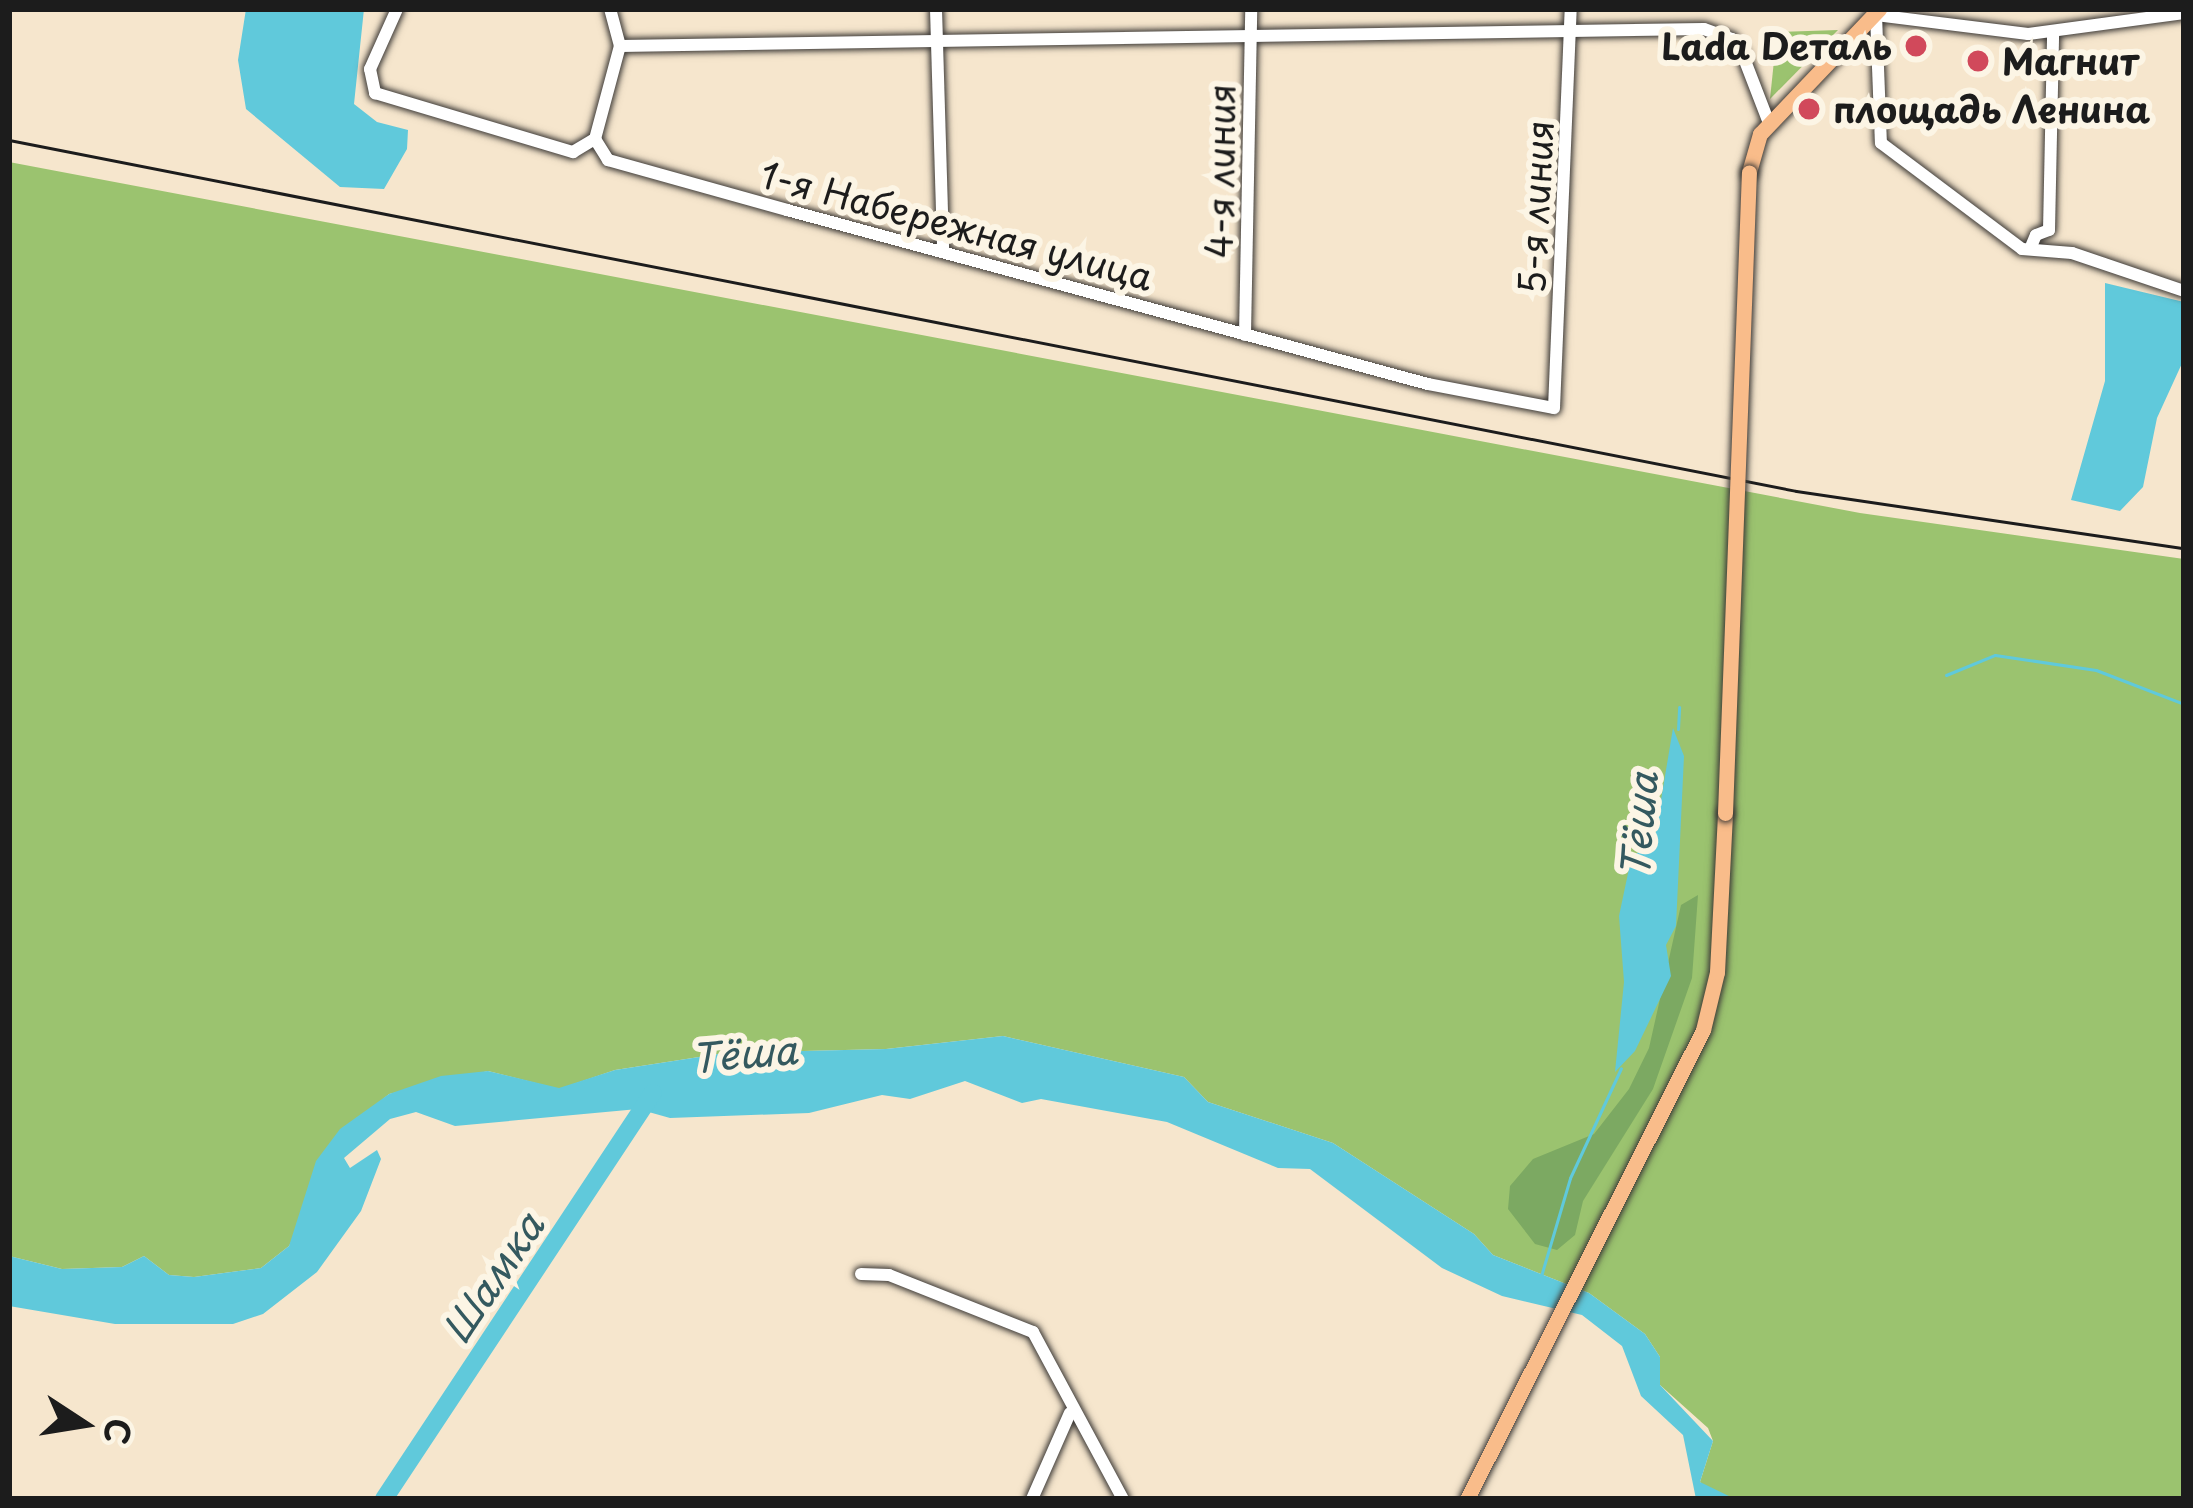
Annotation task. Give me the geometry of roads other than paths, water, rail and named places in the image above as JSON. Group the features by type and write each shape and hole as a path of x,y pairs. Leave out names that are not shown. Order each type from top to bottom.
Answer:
{"main road":[{"path":"1467,1499 1703,1030 1717,972 1749,172 1769,123 1877,12"}],"street":[{"path":"397,9 368,83 383,98 573,152 595,139 620,46 610,9"},
{"path":"936,9 943,249"},
{"name":"4-я линия","path":"1245,334 1251,9"},
{"name":"5-я линия","path":"1554,408 1571,9"},
{"path":"2184,13 2128,15 2053,32 1877,12 1881,142 2030,250 2072,254 2184,291"},
{"path":"620,46 1572,30 1719,32 1742,53 1769,123"},
{"path":"2030,250 2036,235 2049,230 2053,32"},
{"name":"1-я Набережная улица","path":"595,139 608,160 1245,334 1554,408"},
{"path":"861,1274 889,1275 1033,1332 1071,1412 1123,1499"},
{"path":"1032,1499 1071,1412"}],"water":[{"path":"246,9 364,9 354,104 377,122 408,130 407,149 384,189 340,187 246,109 238,60"},
{"path":"2105,283 2184,302 2184,359 2157,418 2143,487 2120,511 2071,500 2105,381"},
{"path":"1673,728 1684,756 1676,926 1666,945 1671,976 1635,1051 1615,1072 1624,982 1619,916 1631,859 1655,836"},
{"path":"1003,1036 1184,1077 1208,1102 1333,1143 1474,1234 1493,1255 1589,1293 1645,1334 1660,1357 1660,1385 1713,1441 1700,1482 1735,1499 1696,1499 1683,1435 1641,1396 1622,1346 1582,1315 1502,1296 1442,1268 1310,1169 1278,1168 1167,1122 1041,1099 1022,1103 965,1081 910,1099 882,1095 809,1113 670,1118 638,1109 455,1126 416,1112 390,1119 344,1158 350,1168 377,1150 381,1159 361,1211 317,1272 263,1314 233,1324 115,1324 9,1306 9,1256 62,1269 122,1267 144,1256 169,1275 194,1277 261,1268 289,1246 316,1161 340,1129 389,1094 441,1076 488,1071 559,1088 615,1070 725,1053 886,1049"}],"waterway":[{"path":"1946,675 1995,655 2096,670 2184,704"},
{"name":"Тёша","path":"1678,729 1679,707"},
{"name":"Тёша","path":"1541,1276 1570,1178 1621,1068"},
{"name":"Шамка","path":"384,1499 653,1093"}],"railway":[{"path":"9,140 1796,491 2184,548"}],"place":[{"name":"Lada Dеталь","path":"1916,46"},
{"name":"Магнит","path":"1978,61"},
{"name":"площадь Ленина","path":"1809,109"}]}
